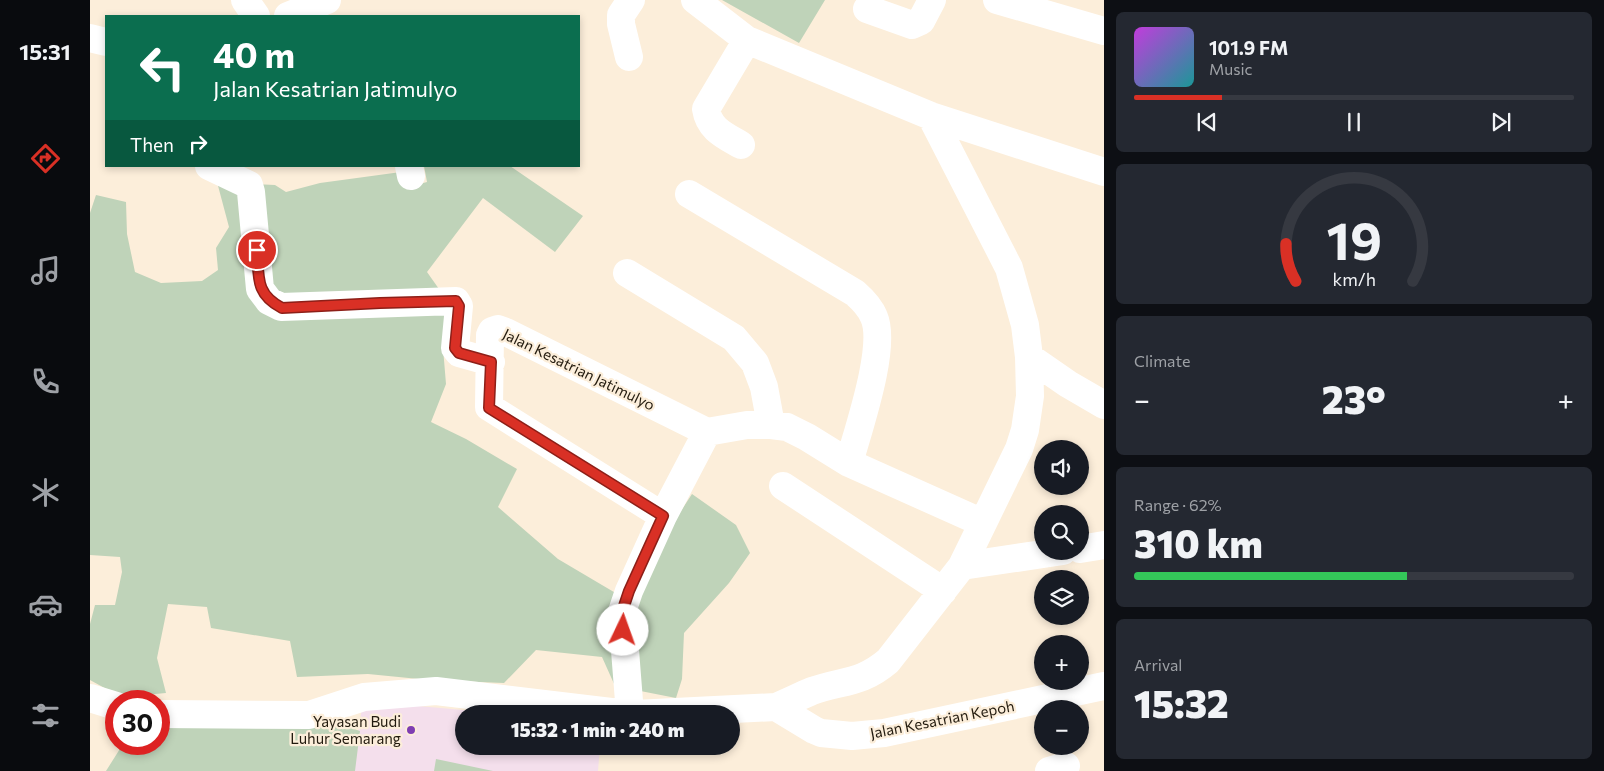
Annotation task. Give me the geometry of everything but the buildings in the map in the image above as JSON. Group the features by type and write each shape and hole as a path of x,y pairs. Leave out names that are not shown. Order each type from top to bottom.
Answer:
{"street":[{"path":"245,0 255,15"},
{"path":"290,15 327,0"},
{"path":"341,0 343,15"},
{"path":"628,57 621,15 631,0"},
{"path":"695,0 747,40 931,116 1104,172"},
{"path":"867,9 912,25 921,21 932,0"},
{"path":"996,0 1104,31"},
{"path":"90,38 105,42"},
{"path":"741,144 714,129 707,118 706,109 747,40"},
{"path":"740,709 776,707 813,691 875,673 888,661 962,566 1012,468 1025,430 1030,396 1030,357 1025,325 1009,268 931,116"},
{"path":"211,167 249,185 260,289 269,301 282,308 456,301 459,306 455,348 459,353 491,362"},
{"path":"689,194 855,293 866,303 875,318 878,341 876,362 849,463"},
{"path":"627,273 734,338 755,363 764,387 772,425"},
{"name":"Jalan Kesatrian Jatimulyo","path":"663,516 490,409 488,405 491,362 490,335 492,331 498,329 707,432"},
{"path":"1030,357 1068,384 1104,405"},
{"path":"628,705 622,612 629,591 663,516 707,432 747,425 787,427 849,463 983,523"},
{"path":"783,486 943,591"},
{"path":"1089,548 1104,545"},
{"path":"962,566 1034,555"},
{"name":"Jalan Kesatrian Kepoh","path":"776,707 814,730 852,736 884,733 1104,686"},
{"path":"170,714 309,715 364,697 436,691 553,705"},
{"path":"90,698 105,703"}],"shaded area":[{"name":"Yayasan Budi Luhur Semarang","path":"363,701 455,709 455,755 599,755 598,771 352,771"}],"green space":[{"path":"722,0 825,0 799,43"},
{"path":"424,167 511,167 583,216 555,252 483,198 427,272 439,289 460,311 443,348 446,384 431,422 466,439 517,469 498,507 558,559 624,598 692,494 736,525 750,553 729,583 684,633 682,679 676,698 615,686 602,657 536,650 504,683 429,680 368,674 297,677 290,641 211,628 207,607 168,604 157,658 165,690 108,690 90,680 90,624 95,605 115,605 122,572 120,557 90,555 90,213 96,195 126,202 127,234 135,272 161,283 202,281 218,270 216,248 229,227 217,182 275,185 286,192 320,183 401,172 405,188 427,182"},
{"path":"170,721 333,722 360,731 355,771 106,771 116,755 170,755"},
{"path":"436,759 493,771 434,771"}],"place":[{"name":"Yayasan Budi Luhur Semarang","path":"411,730"}],"route":[{"path":"257,250 260,289 269,301 282,308 456,301 459,306 455,348 459,353 491,362 489,408 663,516 629,591 622,612 623,630"}]}
